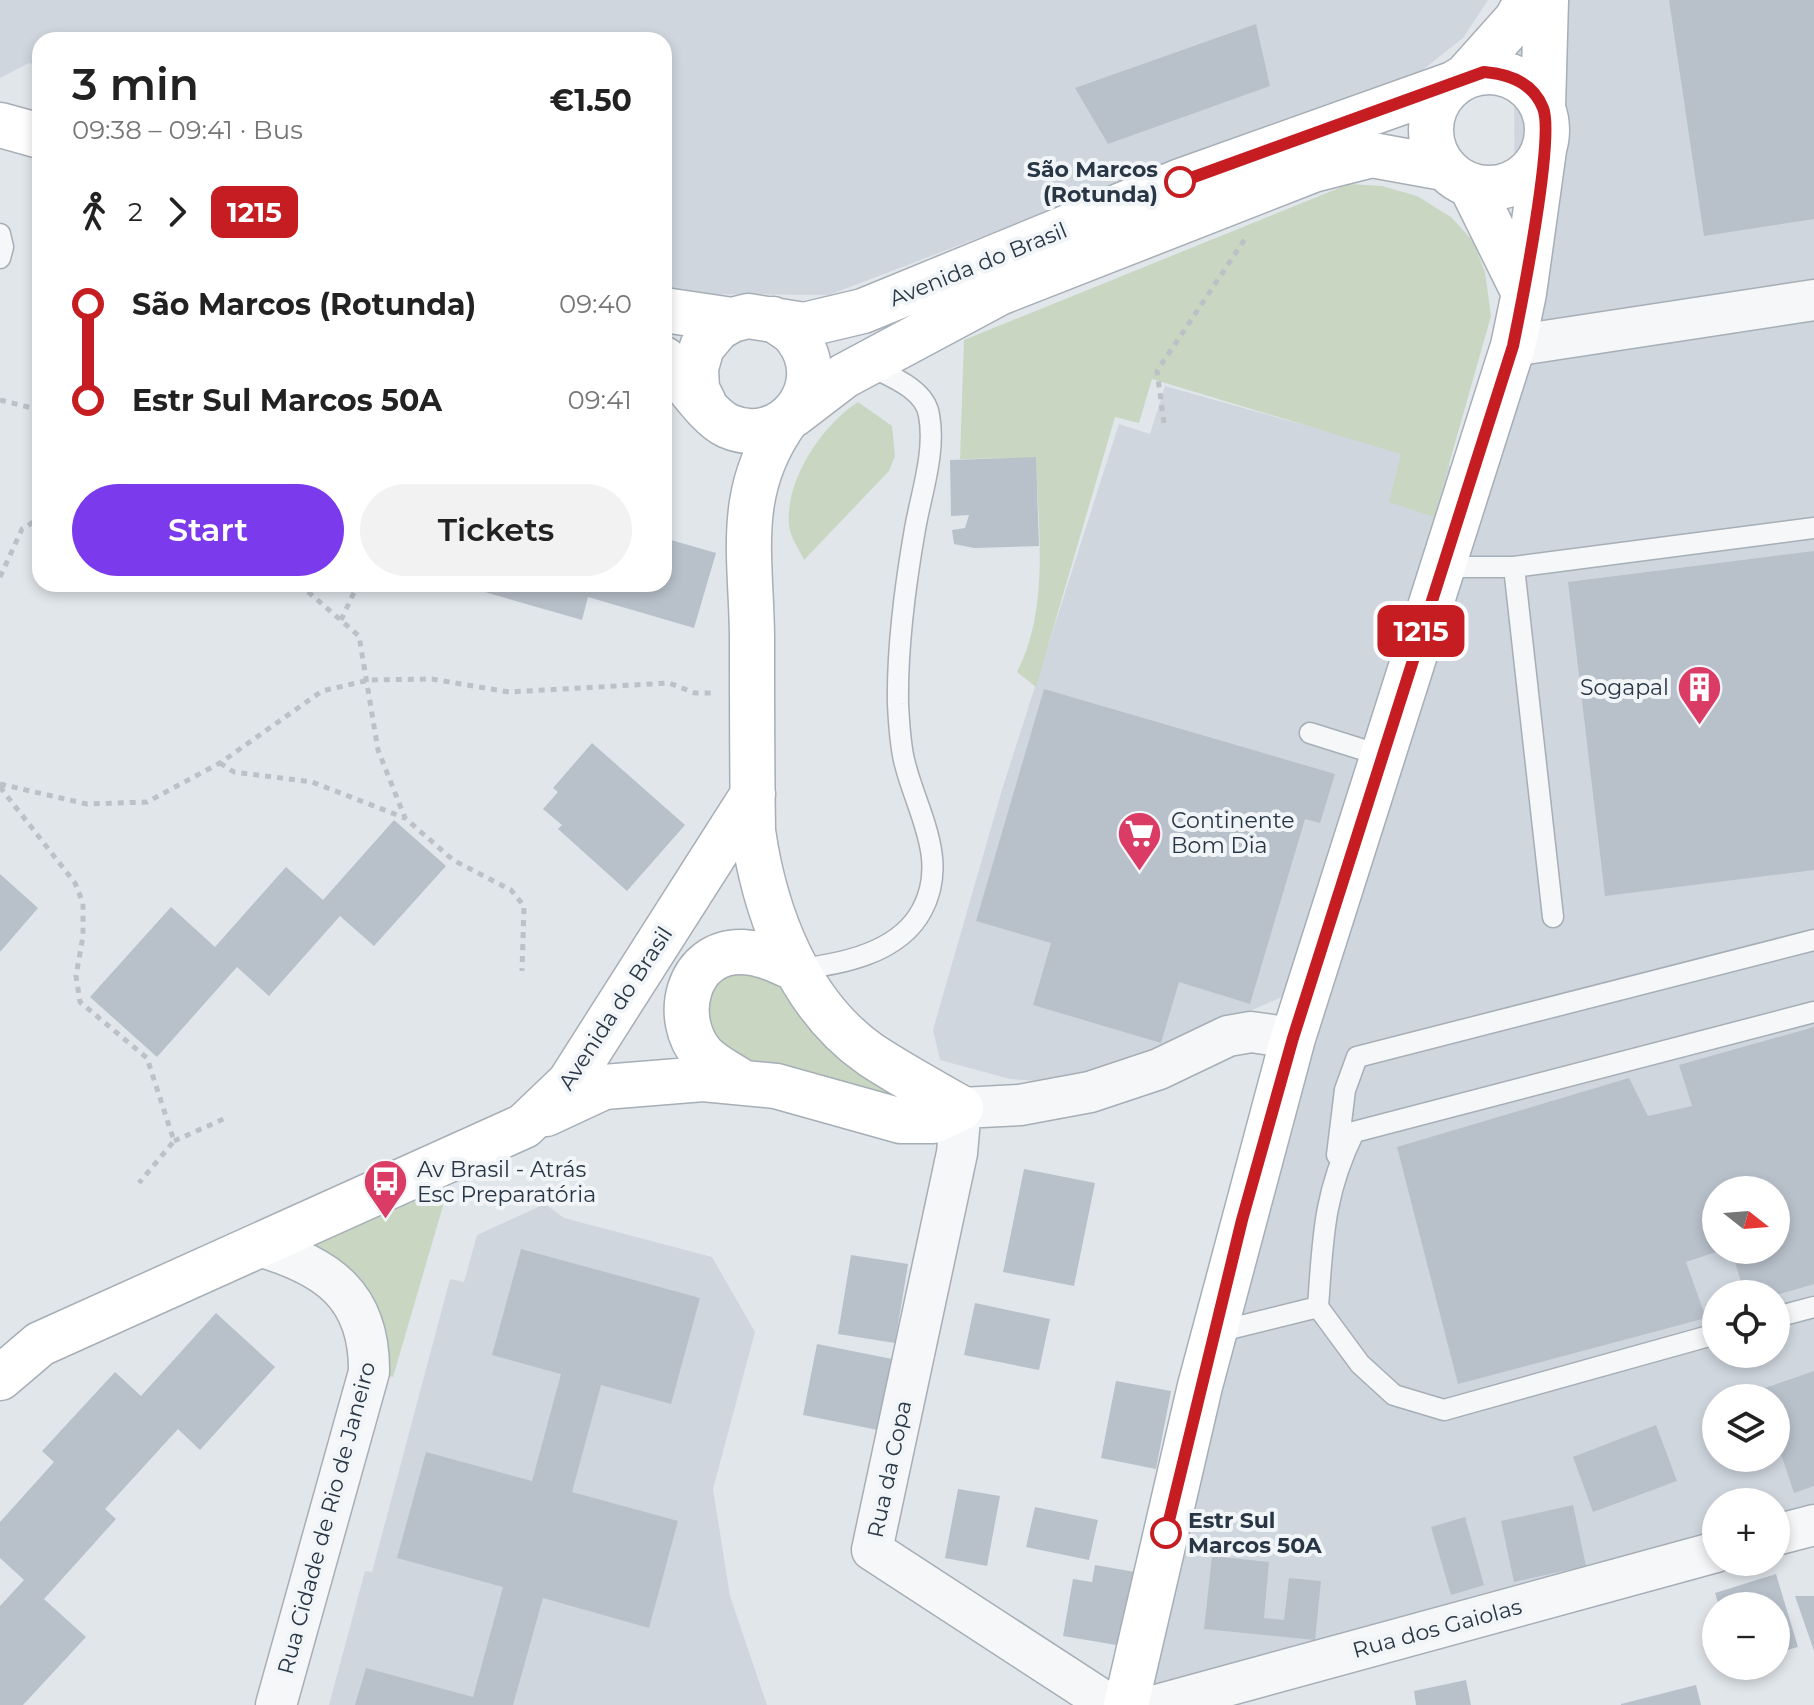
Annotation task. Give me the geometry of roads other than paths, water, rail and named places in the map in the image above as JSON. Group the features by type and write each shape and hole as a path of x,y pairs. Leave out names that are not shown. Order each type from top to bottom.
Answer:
{"street":[{"path":"1524,293 1457,177 1434,153 1431,116 1458,80 1516,20 1527,0"},
{"path":"1126,1705 1213,1333 1293,1038 1513,346 1524,293 1543,129 1546,0"},
{"path":"1457,177 1500,188 1514,183 1527,174 1543,129 1533,92 1511,76 1484,72 1458,80"},
{"name":"Avenida do Brasil","path":"672,311 804,325 863,311 1178,182 1458,80"},
{"path":"0,125 32,134"},
{"name":"Avenida do Brasil","path":"0,1378 40,1344 524,1126 569,1083 753,794 748,523 759,467 790,417 866,364 999,293 1313,170 1372,155 1457,177"},
{"path":"1513,346 1814,300"},
{"path":"672,368 704,403 725,424 744,431 773,428 790,417 807,395 811,373 808,355 796,335 752,320 718,328 702,347 696,368 697,389 704,403"},
{"path":"753,794 758,863 796,969 820,1006 868,1053 961,1108"},
{"path":"739,1080 705,1058 693,1042 686,1024 686,998 692,980 717,957 740,952 766,955 796,969"},
{"path":"524,1126 604,1087 655,1081 739,1080 776,1086 901,1121 933,1121 961,1108 1020,1105 1090,1092 1159,1069 1228,1036 1251,1032 1293,1038"},
{"name":"Rua da Copa","path":"961,1108 957,1153 872,1550 1110,1705"},
{"name":"Rua Cidade de Rio de Janeiro","path":"259,1246 298,1257 336,1283 364,1323 369,1348 369,1372 276,1705"},
{"path":"1790,1531 1814,1525"},
{"name":"Rua dos Gaiolas","path":"1157,1705 1702,1556"}],"lane":[{"path":"0,234 3,247 0,258"},
{"path":"796,969 843,965 878,948 908,929 922,911 930,889 933,861 930,840 904,762 898,705 901,631 929,453 930,414 921,398 907,386 866,364"},
{"path":"1442,567 1514,567 1814,528"},
{"path":"1514,567 1553,917"},
{"path":"1310,733 1383,756"},
{"path":"1702,1338 1444,1410 1394,1395 1360,1364 1318,1307 1324,1222 1335,1171 1345,1090 1357,1057 1814,940"},
{"path":"1335,1171 1354,1132 1814,1012"},
{"path":"1213,1333 1318,1307"},
{"path":"1790,1313 1814,1307"}],"place":[{"name":"São Marcos (Rotunda)","path":"1180,182"},
{"name":"Sogapal","path":"1700,726"},
{"name":"Continente Bom Dia","path":"1140,872"},
{"name":"Av Brasil - Atrás Esc Preparatória","path":"386,1221"},
{"name":"Estr Sul Marcos 50A","path":"1166,1533"}]}
